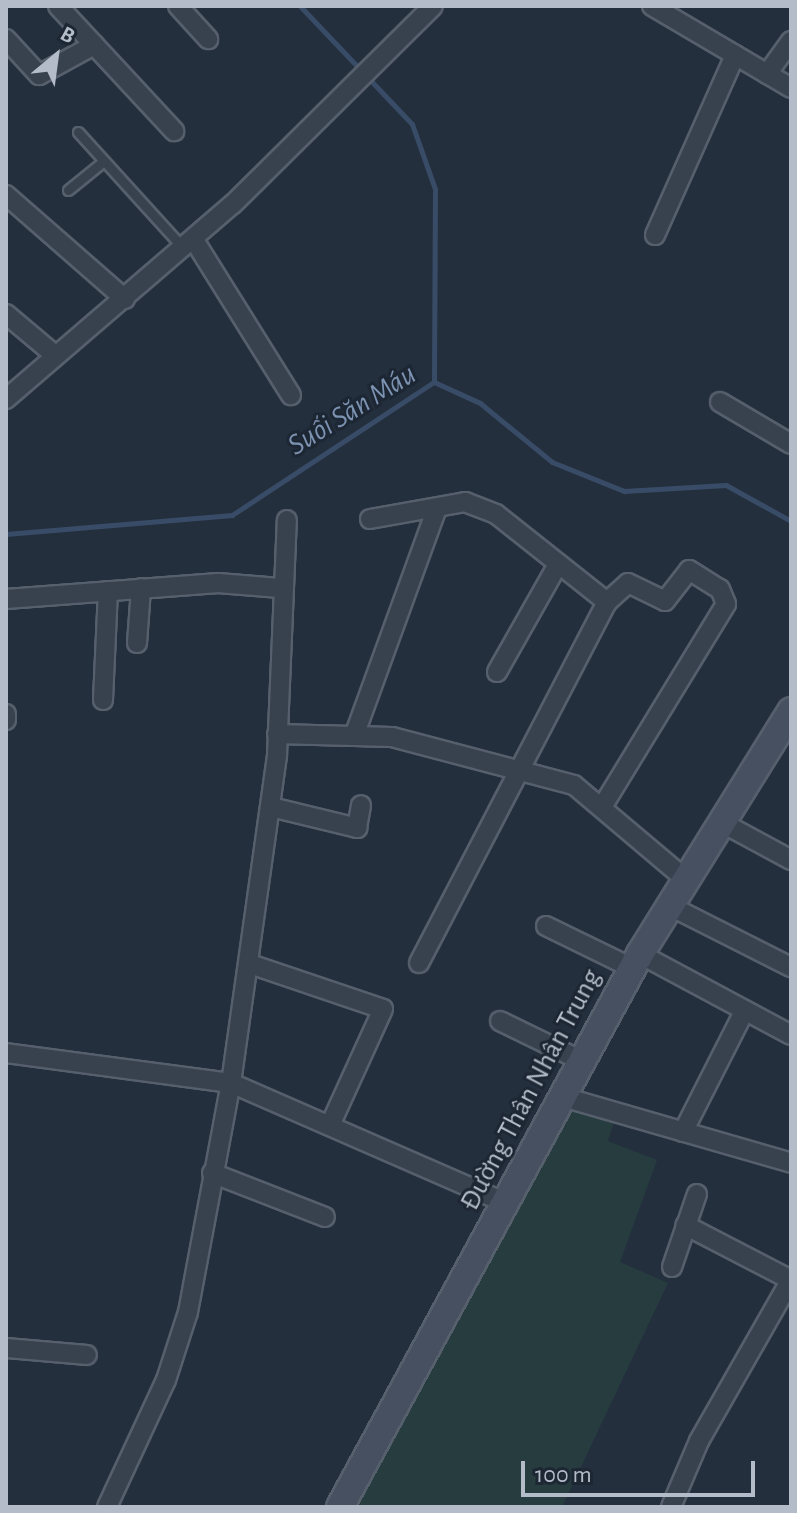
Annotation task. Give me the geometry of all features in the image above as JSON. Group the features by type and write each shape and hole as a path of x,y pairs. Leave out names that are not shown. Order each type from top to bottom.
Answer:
{"street":[{"path":"178,6 208,39"},
{"path":"6,399 189,245 433,6"},
{"path":"652,6 791,88"},
{"path":"70,10 94,45 174,131"},
{"path":"6,39 39,75 94,45"},
{"path":"767,74 791,41"},
{"path":"655,235 735,55"},
{"path":"6,195 125,299"},
{"path":"189,245 291,395"},
{"path":"6,314 56,356"},
{"path":"720,402 791,444"},
{"path":"370,519 437,508 452,500 496,514 607,602"},
{"path":"354,736 437,508"},
{"path":"107,1507 166,1380 188,1312 231,1083 271,807 277,734 280,588 287,520"},
{"path":"497,672 558,564"},
{"path":"419,963 514,772 607,602 628,583 665,601 685,569 720,589 726,604 602,807"},
{"path":"6,599 141,588 280,588"},
{"path":"137,643 141,588"},
{"path":"103,700 108,591"},
{"name":"Đường Thân Nhân Trung","path":"340,1507 636,961 719,821 791,711"},
{"path":"6,714 6,720"},
{"path":"277,734 392,737 514,772 574,785 684,878"},
{"path":"271,807 357,828 361,805"},
{"path":"719,821 791,860"},
{"path":"668,905 791,967"},
{"path":"546,926 636,961 791,1035"},
{"path":"250,964 383,1009 331,1123"},
{"path":"683,1132 744,1012"},
{"path":"500,1021 582,1061"},
{"path":"6,1053 231,1083 331,1123 506,1203"},
{"path":"563,1097 789,1159"},
{"path":"212,1173 325,1217"},
{"path":"672,1267 697,1194"},
{"path":"671,1507 699,1441 791,1280 685,1225"},
{"path":"6,1348 87,1355"}],"lane":[{"path":"78,132 189,245"},
{"path":"68,190 104,161"}],"green space":[{"path":"569,1106 616,1116 608,1141 657,1160 620,1262 668,1283 562,1507 351,1507"}],"waterway":[{"path":"300,6 412,124 435,189 434,382"},
{"name":"Suối Săn Máu","path":"6,534 232,515 434,382 480,403 552,462 624,491 726,485 791,521"}]}
